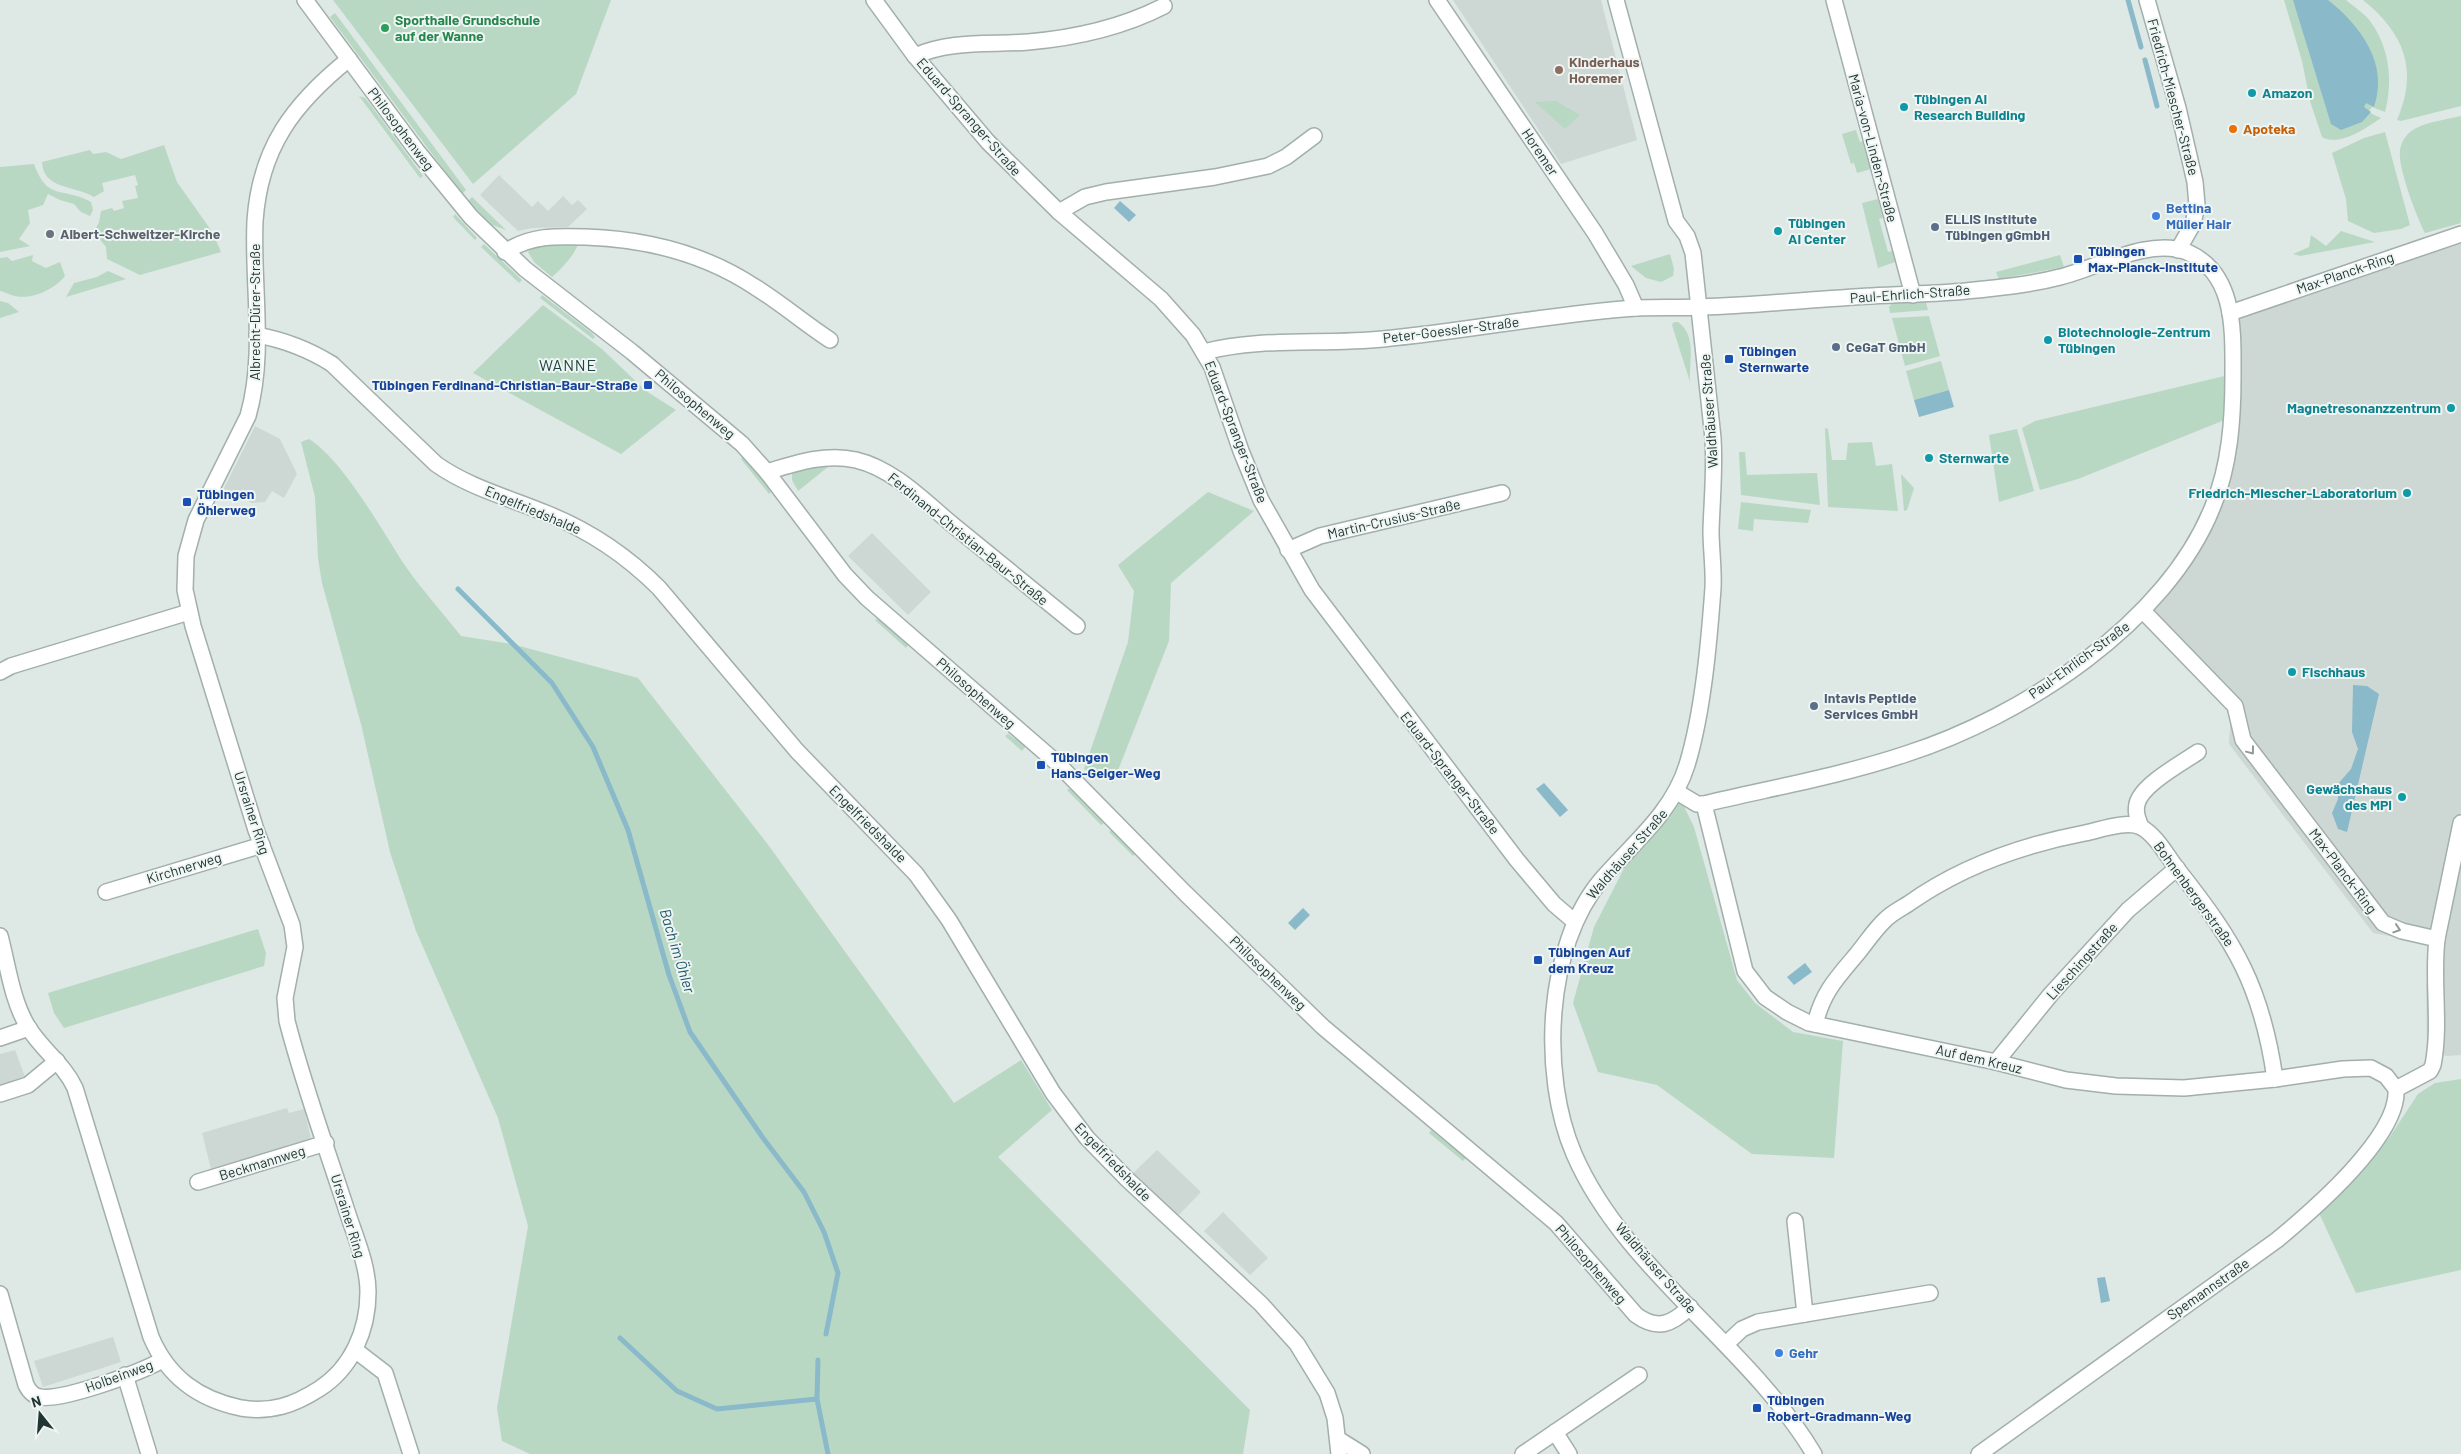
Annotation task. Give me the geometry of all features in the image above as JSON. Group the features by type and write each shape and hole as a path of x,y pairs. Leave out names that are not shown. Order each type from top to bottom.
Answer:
{"street":[{"name":"Philosophenweg","path":"305,0 458,202 525,269 707,413 742,444 767,472 845,575 867,598 1057,763 1190,898 1323,1027 1556,1223 1636,1315 1646,1322 1657,1324 1670,1323 1690,1307"},
{"name":"Eduard-Spranger-Straße","path":"874,0 915,56 988,142 1059,212 1161,300 1193,335 1204,352 1219,385 1254,485 1288,550 1328,613 1540,889 1564,914 1575,922"},
{"name":"Horemer","path":"1437,0 1595,234 1626,285 1636,308"},
{"name":"Waldhäuser Straße","path":"1616,0 1676,221 1687,236 1693,253 1713,438 1714,468 1711,532 1713,586 1698,720 1687,766 1677,792 1650,829 1593,891 1575,922 1562,955 1554,1014 1556,1083 1565,1128 1574,1154 1604,1206 1644,1258 1776,1399 1814,1454"},
{"name":"Maria-von-Linden-Straße","path":"1834,0 1913,295"},
{"name":"Friedrich-Miescher-Straße","path":"2147,0 2178,108 2195,182 2197,205 2193,224 2178,250"},
{"path":"915,56 938,48 958,45 1027,42 1065,36 1139,18 1164,6"},
{"name":"Albrecht-Dürer-Straße","path":"189,612 185,590 186,556 189,540 196,520 248,416 256,382 256,212 269,152 282,129 301,104 331,73 349,60"},
{"path":"1059,212 1085,197 1106,192 1215,177 1268,166 1286,158 1314,136"},
{"name":"Max-Planck-Ring","path":"2230,313 2461,234"},
{"path":"506,252 520,242 554,236 594,237 666,248 702,259 735,275 830,340"},
{"name":"Paul-Ehrlich-Straße","path":"1698,308 1913,295 2018,286 2062,277 2160,247 2178,250 2200,260 2219,279 2227,297 2230,313 2233,374 2232,417 2228,450 2217,497 2197,541 2187,557 2130,624 2068,672 2026,698 1965,730 1910,753 1886,760 1704,804"},
{"name":"Peter-Goessler-Straße","path":"1204,352 1244,344 1380,340 1544,317 1636,308 1698,308"},
{"name":"Engelfriedshalde","path":"256,335 291,343 314,352 332,364 443,469 470,484 550,515 585,532 615,549 659,588 797,751 916,874 949,920 1053,1093 1087,1138 1129,1181 1261,1304 1297,1344 1327,1392 1338,1438 1339,1454"},
{"name":"Ferdinand-Christian-Baur-Straße","path":"767,472 811,460 835,457 856,460 877,467 930,506 1078,626"},
{"name":"Martin-Crusius-Straße","path":"1288,550 1320,536 1502,493"},
{"name":"Max-Planck-Ring","path":"2143,611 2235,706 2242,740 2383,923 2402,931 2437,939"},
{"path":"0,672 20,663 189,612"},
{"name":"Ursrainer Ring","path":"0,936 14,993 28,1028 64,1068 75,1088 151,1337 162,1360 179,1380 201,1395 235,1406 266,1411 294,1403 322,1387 336,1376 355,1350 365,1322 368,1284 287,1021 285,998 294,941 292,925 262,845 189,612"},
{"path":"1815,1024 1821,1002 1832,983 1886,919 1937,884 1977,865 2025,848 2077,835 2130,825 2141,827 2137,809 2144,791 2198,752"},
{"path":"1677,792 1697,804 1704,804"},
{"name":"Auf dem Kreuz","path":"1704,804 1745,971 1765,997 1787,1012 1815,1024 1996,1062 2066,1080 2116,1086 2184,1088 2275,1079 2343,1069 2371,1068 2386,1076 2396,1089"},
{"path":"2396,1089 2430,1071 2433,1065 2437,939 2461,823"},
{"name":"Bohnenbergerstraße","path":"2141,827 2156,840 2222,927 2244,966 2264,1019 2275,1079"},
{"name":"Kirchnerweg","path":"106,892 262,845"},
{"name":"Lieschingstraße","path":"1996,1062 2051,994 2128,910 2177,868"},
{"path":"0,1038 28,1028"},
{"path":"0,1094 28,1085 57,1061"},
{"name":"Spemannstraße","path":"1979,1454 2277,1240 2314,1210 2359,1161 2381,1133 2396,1107 2396,1089"},
{"name":"Beckmannweg","path":"198,1182 326,1143"},
{"path":"1795,1221 1805,1314"},
{"path":"1726,1344 1742,1329 1758,1322 1930,1293"},
{"name":"Holbeinweg","path":"0,1294 26,1385 30,1392 38,1397 60,1396 124,1376 162,1360"},
{"path":"355,1350 385,1373 411,1454"},
{"path":"1523,1454 1639,1375"},
{"path":"124,1376 150,1454"},
{"path":"1555,1432 1569,1454"},
{"path":"1338,1438 1362,1454"}],"shaded area":[{"name":"Kinderhaus Horemer","path":"1453,0 1601,0 1637,140 1561,164"},
{"path":"499,175 532,207 538,201 548,211 563,196 572,205 578,200 587,209 568,227 532,228 518,231 480,195"},
{"path":"2461,228 2461,1055 2447,1056 2427,1051 2426,987 2435,944 2373,933 2229,744 2231,708 2141,615 2156,601 2223,482 2233,303 2421,238"},
{"path":"255,426 280,439 297,474 284,498 272,491 265,502 252,503 223,490"},
{"path":"872,533 931,592 908,615 848,556"},
{"path":"15,1050 28,1085 0,1094 0,1054"},
{"path":"287,1108 289,1113 304,1109 312,1143 212,1173 202,1133"},
{"path":"1157,1150 1201,1192 1172,1222 1127,1179"},
{"path":"1223,1212 1268,1258 1250,1275 1204,1231"},
{"path":"113,1337 121,1362 43,1387 34,1361"}],"green space":[{"path":"333,0 611,0 576,94 473,184"},
{"path":"2284,0 2346,0 2370,21 2382,42 2388,65 2389,88 2385,112 2372,107 2368,112 2381,118 2345,138 2337,140 2322,137 2310,101 2302,61"},
{"path":"2363,0 2461,0 2461,106 2401,121 2397,120 2404,102 2407,85 2407,69 2404,54 2398,39 2389,26"},
{"path":"335,13 466,190 462,194 330,17"},
{"path":"359,96 365,98 370,104 423,176 420,178"},
{"path":"1556,101 1580,115 1565,129 1535,102"},
{"path":"2461,116 2461,223 2425,233 2405,181 2400,159 2401,147 2406,136 2415,129"},
{"path":"1856,130 1860,142 1863,141 1871,169 1857,173 1854,163 1851,164 1842,134"},
{"path":"2385,132 2410,225 2401,229 2374,233 2348,221 2346,199 2332,153 2364,138"},
{"path":"164,145 177,182 213,233 221,252 140,275 107,259 106,247 94,232 99,222 101,211 112,208 114,211 124,208 122,201 138,198 135,186 138,185 135,175 102,183 104,191 94,197 61,185 48,178 42,162 90,150 93,154 106,152 121,159"},
{"path":"34,164 39,176 51,189 81,197 91,202 93,210 90,216 81,212 74,204 48,194 43,205 28,210 30,223 19,239 30,246 0,252 0,167"},
{"path":"472,197 506,230 490,224 468,201"},
{"path":"1878,199 1883,218 1879,219 1888,252 1892,251 1895,262 1878,268 1862,203"},
{"path":"455,214 477,238 475,240 453,217"},
{"path":"2341,231 2375,242 2300,256 2293,254 2309,247 2311,235 2326,246"},
{"path":"579,242 571,257 552,277 534,262 528,252 535,245"},
{"path":"484,244 522,280 519,283 481,247"},
{"path":"1670,254 1674,269 1673,276 1661,282 1646,278 1631,266"},
{"path":"33,255 32,261 46,268 60,262 65,276 49,289 36,295 13,296 0,291 0,258 7,257 12,261"},
{"path":"2060,255 2064,267 1999,279 1996,272"},
{"path":"108,271 126,279 66,297 74,283 97,277"},
{"path":"542,295 595,337 593,339 540,298"},
{"path":"1925,299 1928,310 1890,313 1889,306 1891,306 1889,301"},
{"path":"0,301 8,303 19,312 0,318"},
{"path":"543,305 602,349 646,391 676,410 621,454 473,373"},
{"path":"1929,316 1940,356 1905,366 1892,318"},
{"path":"1674,322 1678,322 1688,334 1691,349 1690,382 1672,325"},
{"path":"1941,361 1949,390 1914,400 1906,371"},
{"path":"2233,374 2232,417 2078,479 2040,490 2022,428 2035,421"},
{"path":"1825,428 1828,429 1832,460 1846,460 1848,443 1872,442 1876,466 1892,464 1898,511 1828,507"},
{"path":"2017,429 2034,491 1999,502 1989,435"},
{"path":"309,439 336,463 362,498 419,585 461,636 512,644 638,678 769,846 954,1103 1021,1060 1052,1110 998,1157 1250,1410 1243,1454 530,1454 502,1441 497,1408 528,1226 498,1118 416,931 390,852 361,724 322,583 318,558 315,497 301,442"},
{"path":"1739,452 1745,452 1747,475 1817,473 1820,505 1741,495"},
{"path":"743,457 757,472 771,492 769,494 741,459"},
{"path":"828,465 828,467 798,491 792,480 792,474 796,470"},
{"path":"1901,474 1914,488 1907,510 1904,511"},
{"path":"1208,492 1254,511 1171,583 1169,641 1113,783 1084,769 1128,642 1134,591 1118,565"},
{"path":"1741,502 1811,510 1808,523 1754,519 1753,531 1738,529"},
{"path":"878,618 908,645 906,648 875,620"},
{"path":"1008,734 1026,746 1022,751 1005,736"},
{"path":"1073,786 1076,789 1075,792 1104,823 1101,825 1067,790"},
{"path":"1677,792 1694,827 1737,980 1755,1003 1793,1032 1843,1041 1834,1158 1752,1154 1657,1085 1598,1072 1573,1003 1594,927 1637,843"},
{"path":"1111,830 1135,854 1133,856 1109,832"},
{"path":"258,929 266,953 264,966 64,1028 54,1013 48,993"},
{"path":"2461,1079 2461,1270 2356,1293 2319,1213 2365,1167 2389,1138 2418,1094 2435,1083"},
{"path":"1431,1130 1466,1158 1463,1161 1429,1133"}],"water":[{"path":"2293,0 2328,0 2351,22 2369,47 2375,61 2378,91 2374,107 2366,103 2364,107 2371,112 2362,122 2341,130 2331,124"},
{"path":"1120,201 1136,215 1129,222 1114,208"},
{"path":"1949,390 1954,407 1919,417 1914,400"},
{"path":"2353,685 2367,686 2379,694 2347,832 2338,829 2332,813 2338,799 2338,784 2351,769 2358,749 2352,732"},
{"path":"1544,783 1568,810 1560,817 1536,789"},
{"path":"1303,908 1310,915 1295,930 1288,923"},
{"path":"1805,963 1812,972 1794,985 1787,977"},
{"path":"2105,1277 2110,1301 2101,1303 2097,1278"}],"waterway":[{"path":"2128,0 2141,47"},
{"path":"2145,60 2157,106"},
{"name":"Bach im Öhler","path":"458,589 552,683 593,747 628,830 669,975 690,1032 763,1138 804,1192 824,1232 838,1273 826,1334"},
{"path":"620,1338 677,1391 717,1409 817,1399"},
{"name":"Bach im Öhler","path":"818,1360 817,1399 828,1454"}],"place":[{"name":"Sporthalle Grundschule auf der Wanne","path":"385,28"},
{"name":"Kinderhaus Horemer","path":"1559,70"},
{"name":"Amazon","path":"2252,93"},
{"name":"Tübingen AI Research Building","path":"1904,107"},
{"name":"Apoteka","path":"2233,129"},
{"name":"Bettina Müller Hair","path":"2156,216"},
{"name":"ELLIS Institute Tübingen gGmbH","path":"1935,227"},
{"name":"Tübingen AI Center","path":"1778,231"},
{"name":"Albert-Schweitzer-Kirche","path":"50,234"},
{"name":"Tübingen Max-Planck-Institute","path":"2078,259"},
{"name":"Biotechnologie-Zentrum Tübingen","path":"2048,340"},
{"name":"CeGaT GmbH","path":"1836,347"},
{"name":"Tübingen Sternwarte","path":"1729,359"},
{"name":"Tübingen Ferdinand-Christian-Baur-Straße","path":"648,385"},
{"name":"Magnetresonanzzentrum","path":"2451,408"},
{"name":"Sternwarte","path":"1929,458"},
{"name":"Friedrich-Miescher-Laboratorium","path":"2407,493"},
{"name":"Tübingen Öhlerweg","path":"187,502"},
{"name":"Fischhaus","path":"2292,672"},
{"name":"Intavis Peptide Services GmbH","path":"1814,706"},
{"name":"Tübingen Hans-Geiger-Weg","path":"1041,765"},
{"name":"Gewächshaus des MPI","path":"2402,797"},
{"name":"Tübingen Auf dem Kreuz","path":"1538,960"},
{"name":"Gehr","path":"1779,1353"},
{"name":"Tübingen Robert-Gradmann-Weg","path":"1757,1408"}],"district":[{"name":"WANNE","path":"568,365"}]}
